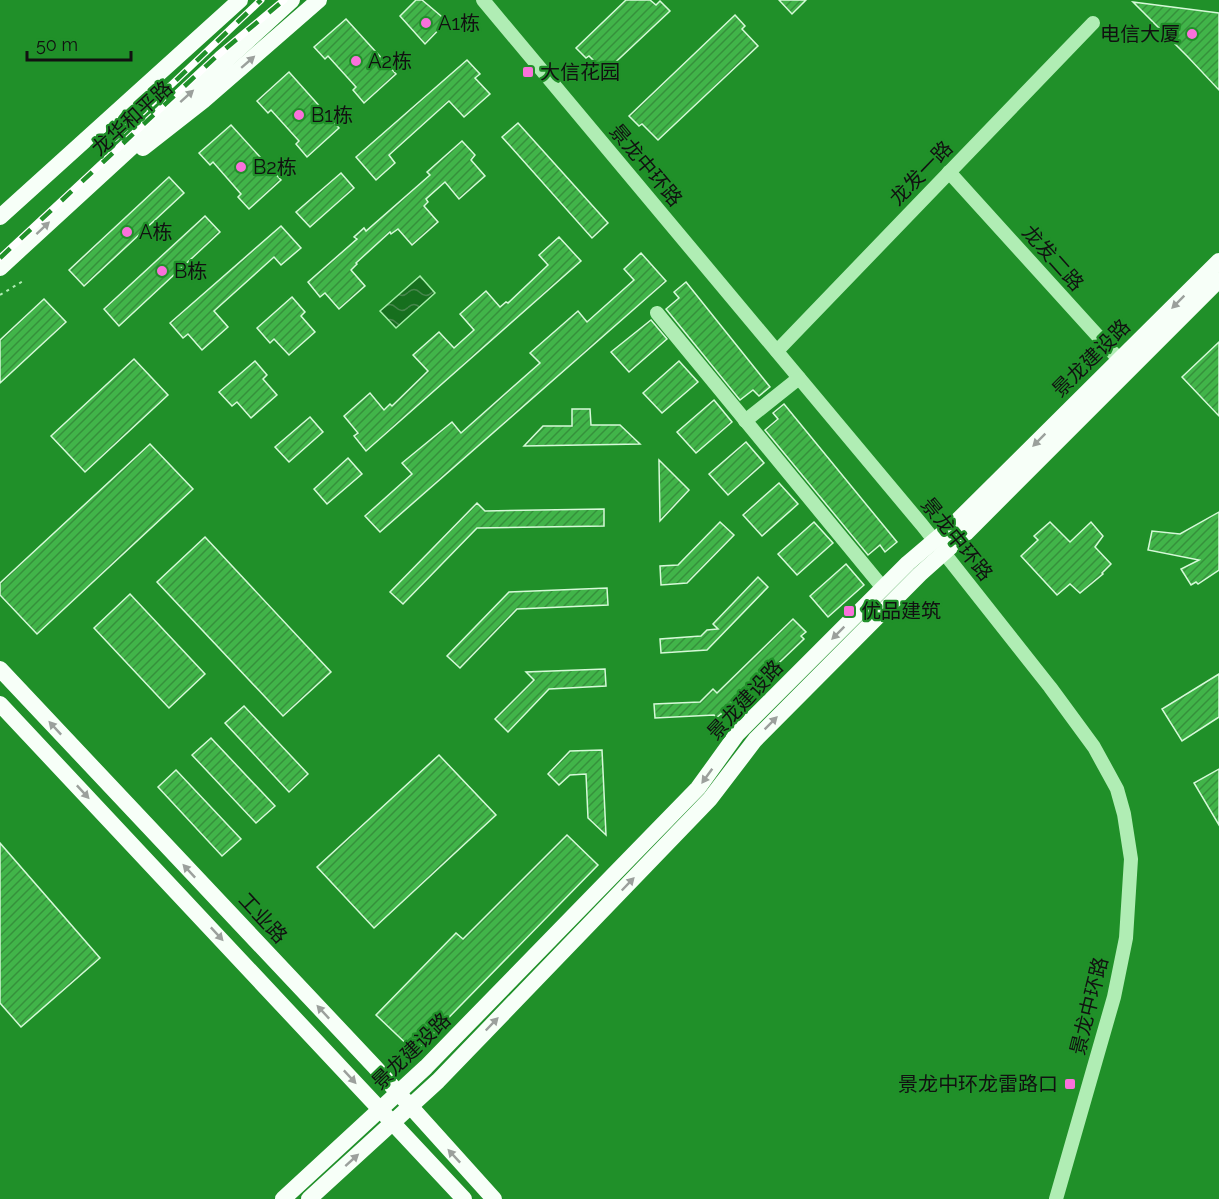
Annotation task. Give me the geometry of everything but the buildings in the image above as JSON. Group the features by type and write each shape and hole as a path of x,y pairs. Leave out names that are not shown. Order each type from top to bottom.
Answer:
{"main road":[{"name":"龙华和平路","path":"0,217 240,0"},
{"name":"龙华和平路","path":"0,268 292,0"},
{"path":"102,174 172,127 319,0"},
{"name":"景龙建设路","path":"1124,365 1219,261"},
{"name":"景龙建设路","path":"309,1199 410,1107 710,799 754,740 939,548 1124,365 1219,280"},
{"name":"景龙建设路","path":"283,1199 398,1094 698,788 737,734 883,588 939,548"},
{"name":"工业路","path":"0,669 494,1199"},
{"path":"0,704 464,1199"}],"street":[{"name":"景龙中环路","path":"483,0 939,548 1094,747 1117,789 1128,834 1131,885 1121,966 1056,1199"},
{"name":"龙发一路","path":"777,351 1093,22"},
{"name":"龙发二路","path":"949,172 1124,365"},
{"path":"657,313 883,588"},
{"path":"745,421 799,378"}],"path":[{"path":"0,295 23,281"}],"water":[{"path":"420,276 435,293 396,328 380,311"}],"railway":[{"path":"115,138 261,0"},
{"path":"0,258 218,55 284,0"}],"place":[{"name":"A1栋","path":"426,23"},
{"name":"电信大厦","path":"1192,34"},
{"name":"A2栋","path":"356,61"},
{"name":"大信花园","path":"528,72"},
{"name":"B1栋","path":"299,115"},
{"name":"B2栋","path":"241,167"},
{"name":"A栋","path":"127,232"},
{"name":"B栋","path":"162,271"},
{"name":"优品建筑","path":"849,611"},
{"name":"景龙中环龙雷路口","path":"1070,1084"}]}
